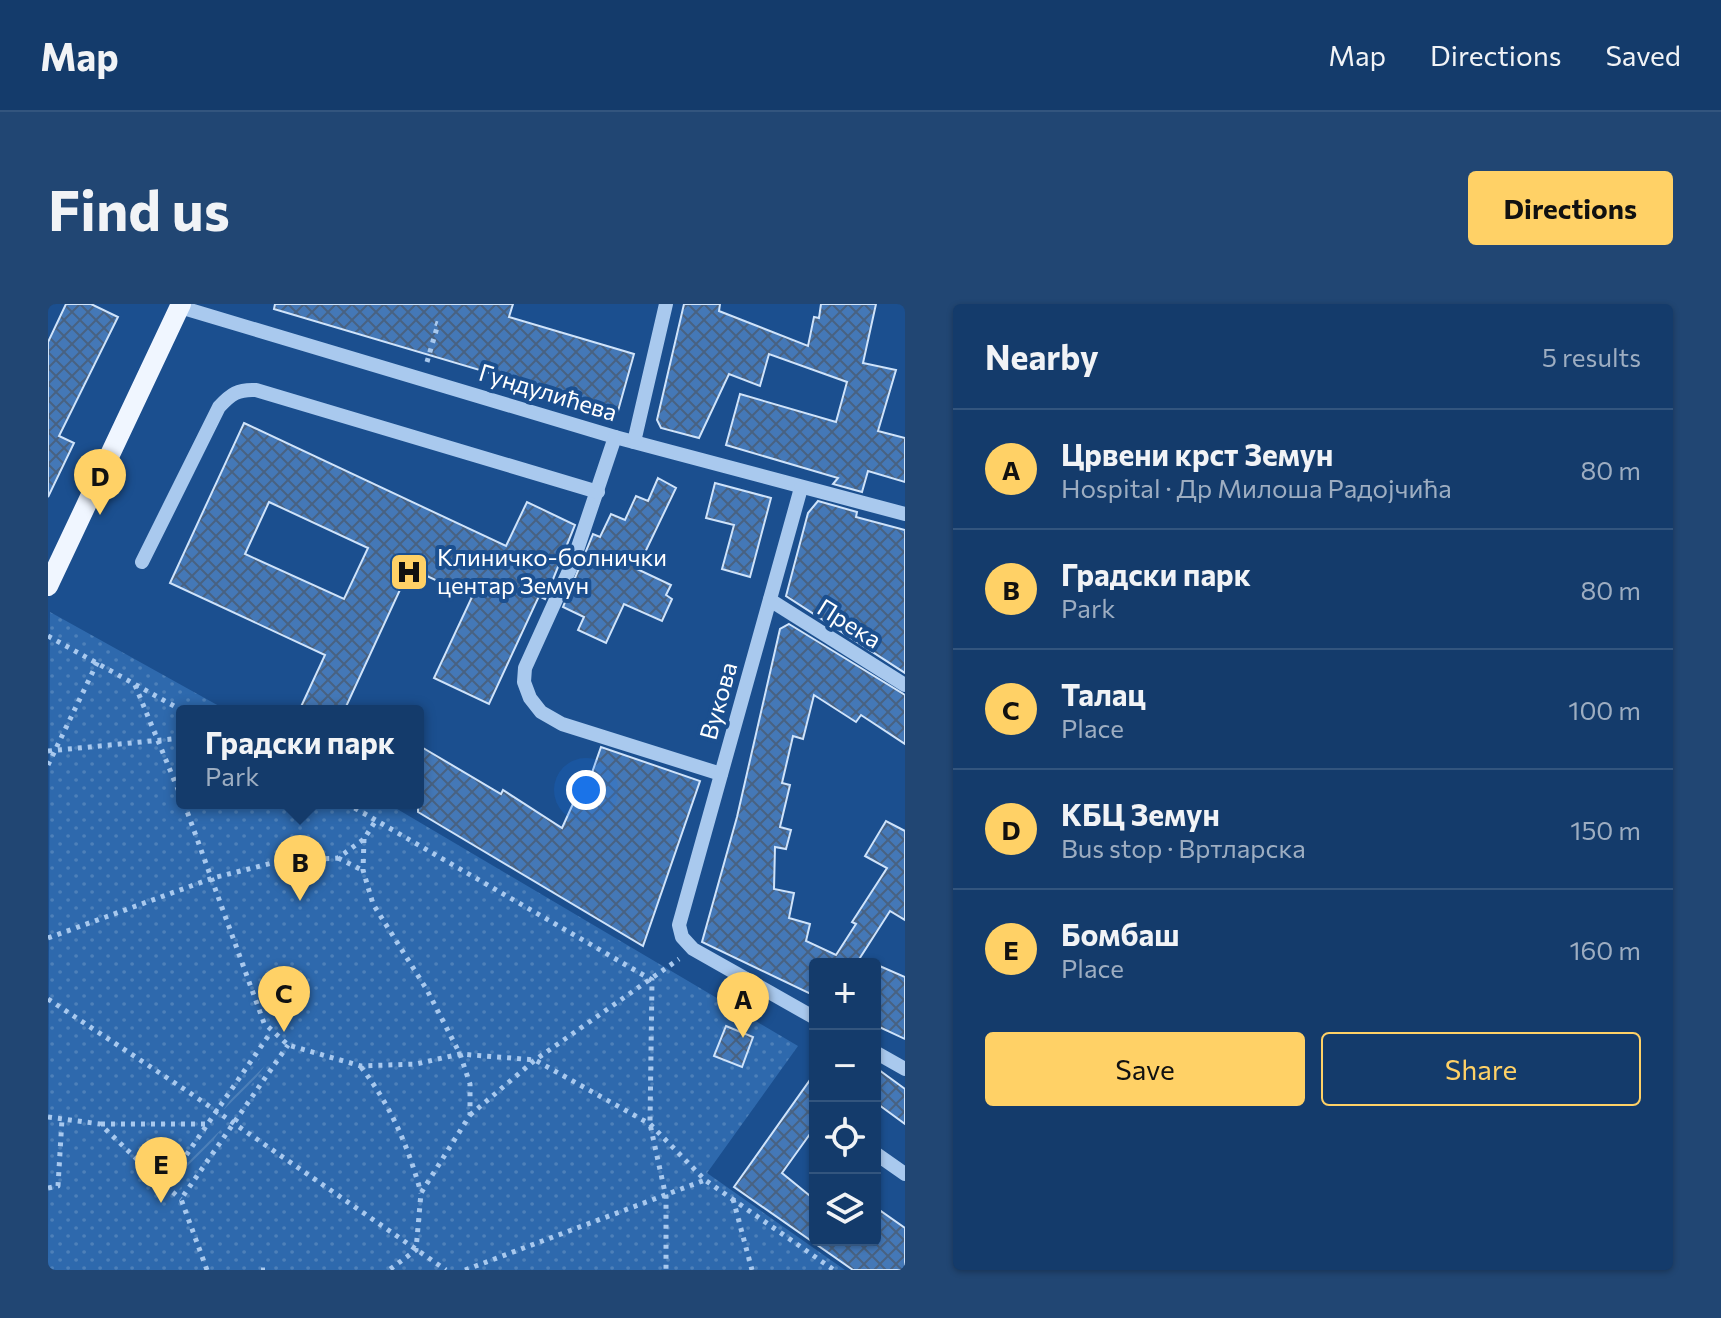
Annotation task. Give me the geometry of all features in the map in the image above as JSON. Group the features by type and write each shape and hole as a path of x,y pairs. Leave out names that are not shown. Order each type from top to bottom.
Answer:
{"main road":[{"path":"48,586 181,305"}],"street":[{"path":"634,442 666,304"},
{"name":"Гундулићева","path":"181,305 615,437 905,514"},
{"path":"142,562 219,407 231,394 243,389 256,390 598,492"},
{"path":"615,437 573,562 528,657 524,682 530,698 541,712 562,724 721,774"},
{"name":"Вукова","path":"693,949 682,937 679,925 801,488"},
{"name":"Прека","path":"770,600 905,685"},
{"path":"693,949 809,1015"},
{"path":"881,1055 905,1069"},
{"path":"881,1157 905,1174"}],"path":[{"path":"422,378 438,324 435,323"},
{"path":"48,636 98,661 176,707"},
{"path":"48,765 98,661"},
{"path":"135,684 176,784"},
{"path":"48,751 176,738"},
{"path":"186,809 271,1032 288,1045 361,1066 416,1064 460,1054 535,1060 650,1124 705,1180 834,1270"},
{"path":"357,809 652,980"},
{"path":"338,858 364,839 376,820"},
{"path":"364,839 363,870 373,904 427,990 460,1054 470,1084 470,1115"},
{"path":"48,938 213,878 280,861 338,858 363,870"},
{"path":"421,1193 470,1115 535,1060 693,949"},
{"path":"652,980 650,1124 666,1197 666,1270"},
{"path":"48,999 233,1122 446,1270"},
{"path":"165,1186 271,1032"},
{"path":"181,1199 288,1045"},
{"path":"361,1066 383,1095 403,1134 421,1193 416,1250 389,1270"},
{"path":"48,1117 100,1124 208,1124"},
{"path":"48,1188 58,1186 62,1119"},
{"path":"100,1124 181,1199 207,1270"},
{"path":"465,1270 705,1180"},
{"path":"733,1199 752,1270"},
{"path":"261,1270 271,1270"}],"shaded area":[{"path":"50,612 217,705 176,705 176,809 397,809 798,1046 707,1173 845,1270 48,1270"},
{"path":"271,1043 277,1048 231,1114 224,1109"},
{"path":"218,1120 224,1125 178,1191 171,1186"}],"building":[{"path":"66,304 91,304 118,317 59,436 74,443 48,497 48,342"},
{"path":"275,304 513,304 509,317 634,354 618,411 274,309"},
{"path":"684,304 720,304 719,311 808,346 814,317 819,318 821,304 876,304 863,363 896,370 878,431 905,438 905,482 868,471 862,492 833,484 838,478 726,445 740,394 836,422 847,382 769,354 760,386 729,374 699,438 661,428 657,420"},
{"path":"244,423 506,546 527,502 575,525 545,599 539,596 489,704 434,678 472,597 410,568 347,705 302,705 325,655 170,583","holes":["269,502 368,548 344,599 245,554"]},
{"path":"658,478 676,488 637,569 671,585 666,595 672,599 662,621 624,604 606,643 578,630 584,617 563,607 593,534 600,537 611,514 625,520 636,496 648,501"},
{"path":"715,483 771,498 750,577 722,569 734,525 706,518"},
{"path":"818,501 857,512 856,517 905,530 905,673 786,596 808,513"},
{"path":"789,624 905,695 905,744 861,715 856,722 814,695 803,739 793,736 782,783 790,785 780,827 791,830 786,849 775,847 774,889 794,893 789,918 810,924 806,941 836,955 856,924 852,922 887,868 865,856 886,821 905,831 905,920 890,911 860,958 809,958 809,993 702,942 737,817 780,629"},
{"path":"601,747 700,781 643,946 418,812 418,809 424,809 424,749 501,794 503,790 562,828 582,784 587,787"},
{"path":"881,967 905,977 905,1039 881,1028"},
{"path":"726,1026 753,1037 742,1067 714,1056"},
{"path":"881,1071 905,1089 905,1124 881,1106"},
{"path":"809,1081 809,1135 782,1173 809,1195 809,1239 734,1187"},
{"path":"881,1211 905,1228 905,1270 853,1270 819,1246 881,1246"}],"place":[{"name":"КБЦ Земун","path":"100,515"},
{"name":"Клиничко-болнички центар Земун","path":"409,572"},
{"name":"Градски парк","path":"300,901"},
{"name":"Талац","path":"284,1032"},
{"name":"Црвени крст Земун","path":"743,1038"},
{"name":"Бомбаш","path":"161,1203"}]}
